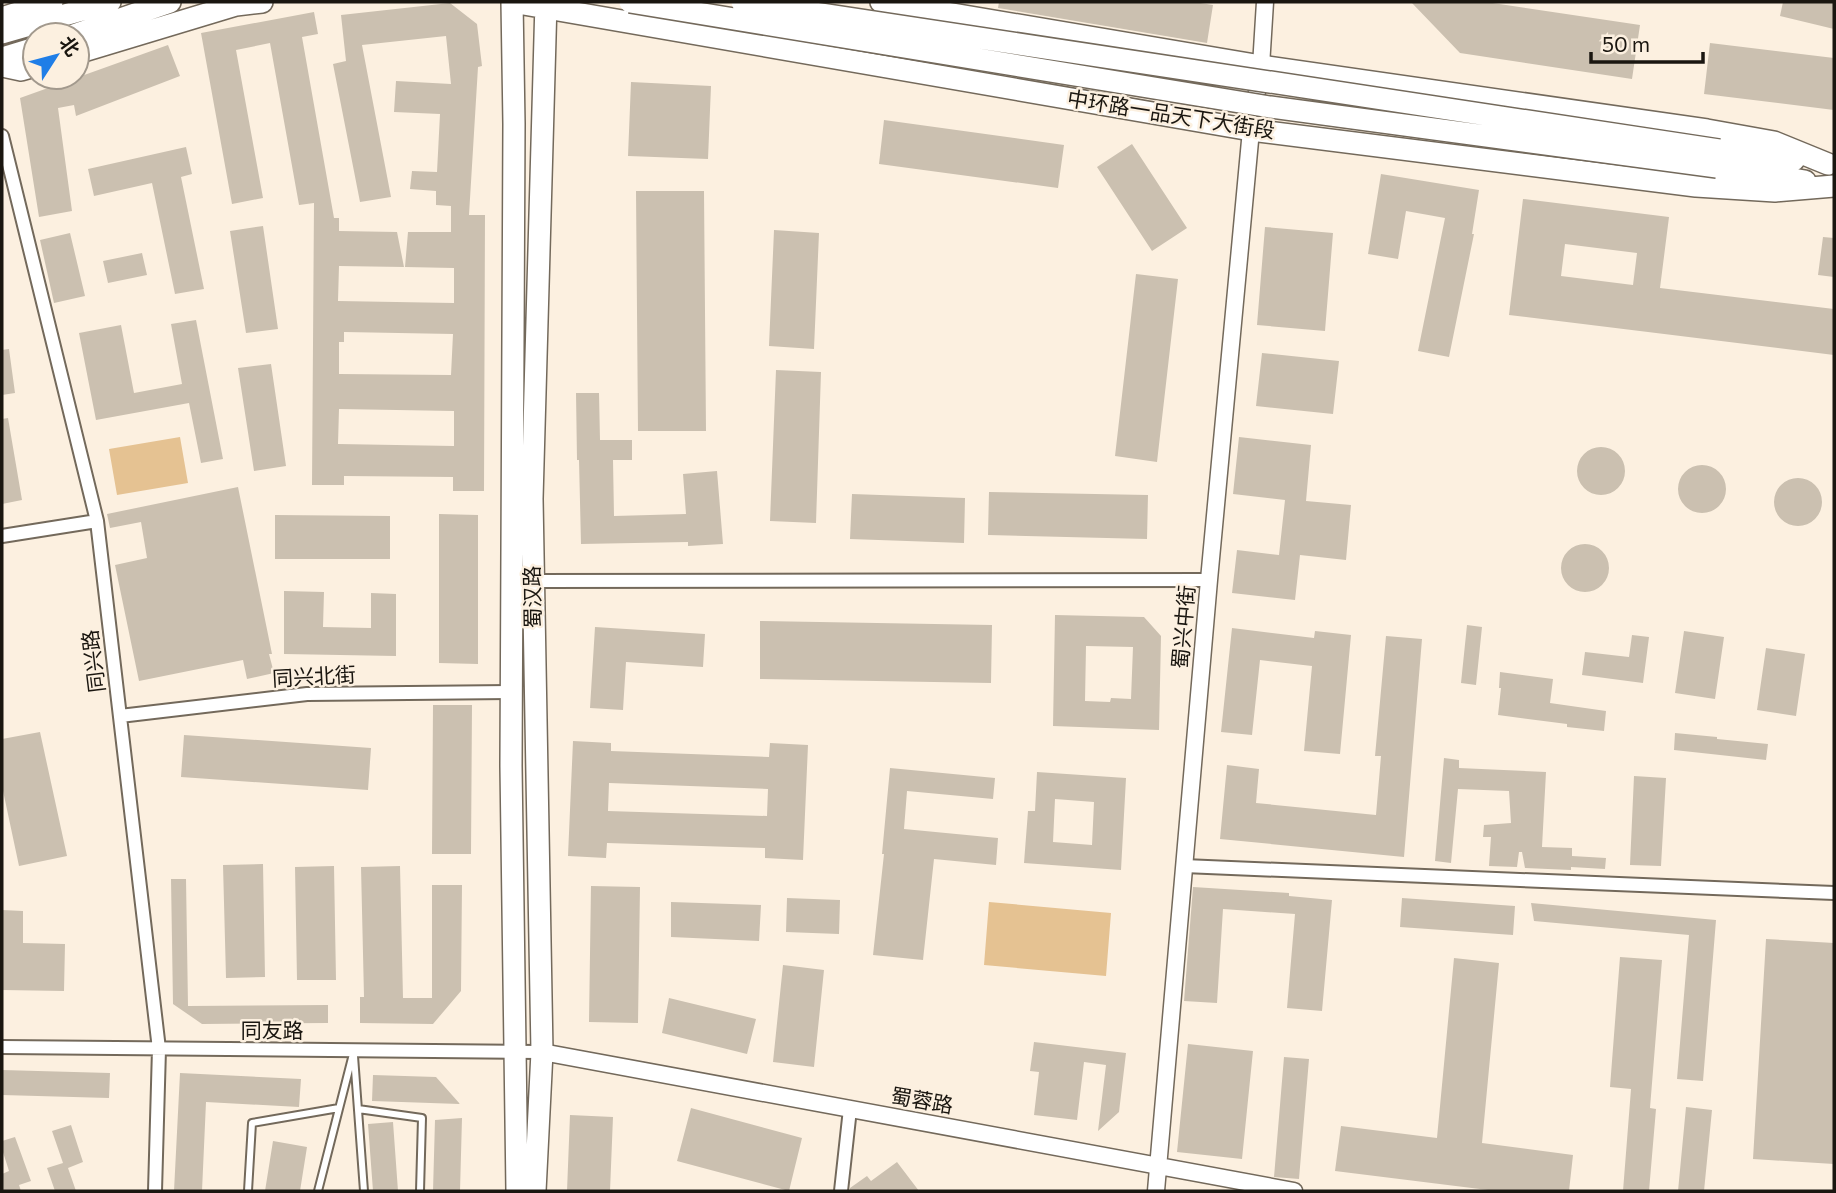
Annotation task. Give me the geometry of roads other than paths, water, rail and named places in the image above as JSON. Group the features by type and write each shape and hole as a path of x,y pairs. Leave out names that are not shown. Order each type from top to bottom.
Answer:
{"main road":[{"path":"2,18 52,2"},
{"path":"2,33 110,2"},
{"path":"91,29 170,2"},
{"path":"91,49 236,5 261,2"},
{"name":"中环路一品天下大街段","path":"512,2 546,4 1251,130 1696,186 1775,191 1834,186"},
{"name":"蜀汉路","path":"512,2 514,152 511,692 517,1191"},
{"path":"630,2 1270,107 1718,158 1831,164"},
{"path":"742,2 1718,158"},
{"path":"881,2 1261,66 1707,130 1774,142 1831,164"},
{"name":"蜀汉路","path":"535,1191 542,1052 532,499 546,4"},
{"path":"2,58 21,52"},
{"path":"2,66 21,70"},
{"name":"中环路一品天下大街段","path":"1718,158 1834,186"}],"street":[{"name":"蜀兴中街","path":"1156,1191 1209,580 1251,130 1261,66 1265,2"},
{"name":"同兴路","path":"2,136 97,521 159,1049 155,1191"},
{"path":"2,536 97,521"},
{"path":"533,582 1209,580"},
{"name":"同兴北街","path":"120,716 307,694 511,692"},
{"path":"1184,866 1834,893"},
{"name":"同友路","path":"2,1047 542,1052"},
{"name":"蜀蓉路","path":"542,1052 1294,1191"},
{"path":"842,1191 850,1109"}],"lane":[{"path":"318,1191 354,1050"},
{"path":"354,1050 364,1191"},
{"path":"248,1191 252,1123 339,1108"},
{"path":"358,1109 422,1118 420,1191"}]}
